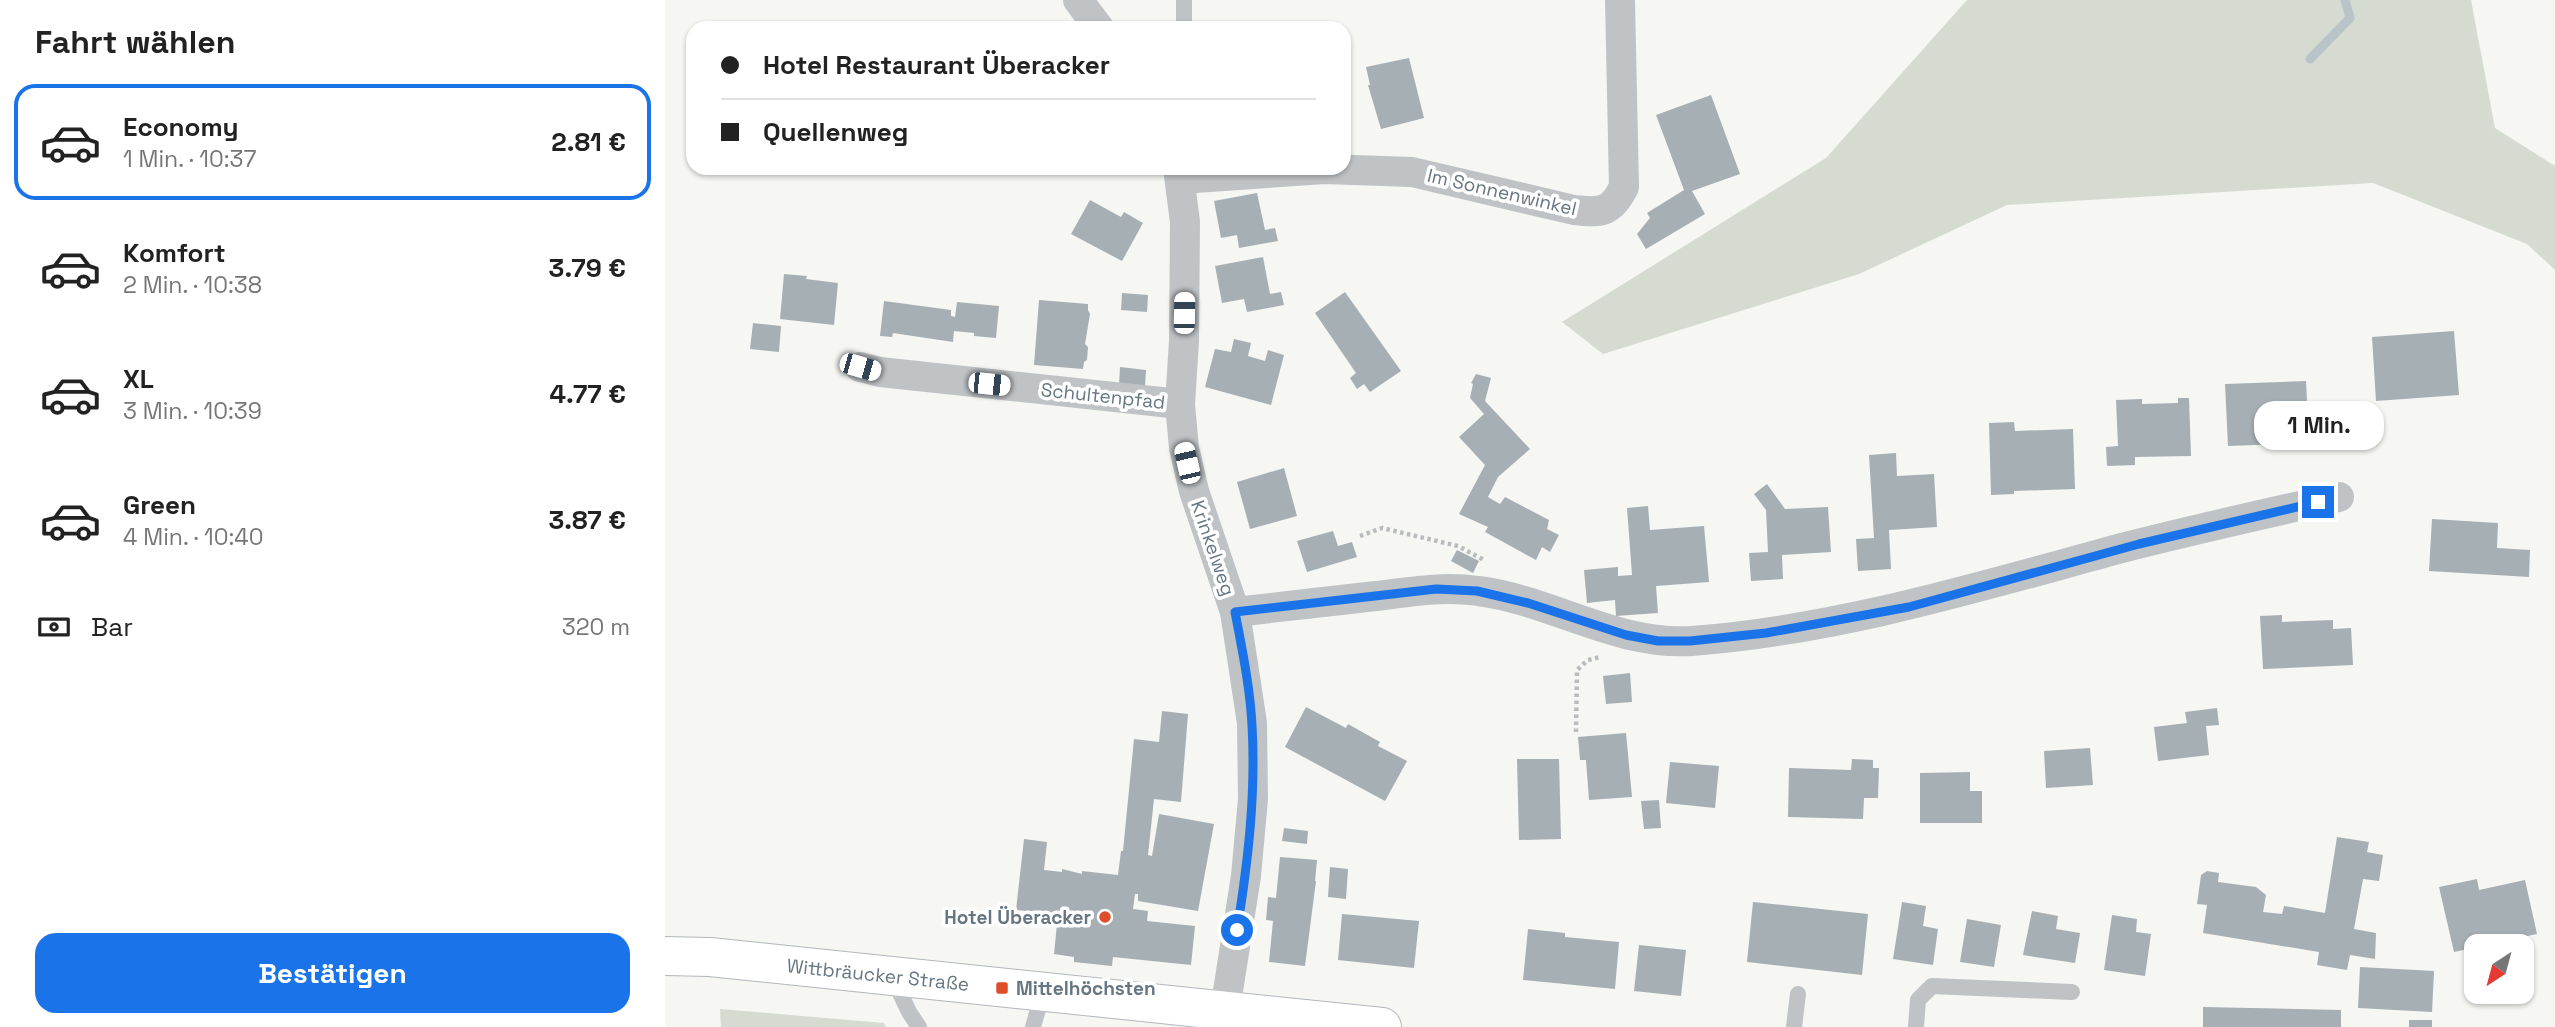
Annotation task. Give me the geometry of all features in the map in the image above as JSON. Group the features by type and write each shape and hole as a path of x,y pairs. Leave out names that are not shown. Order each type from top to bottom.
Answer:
{"main road":[{"name":"Wittbräucker Straße","path":"665,956 710,957 892,976 1038,1009 1176,1016 1225,1010 1382,1027"}],"street":[{"path":"1078,0 1094,21"},
{"name":"Im Sonnenwinkel","path":"1351,170 1412,172 1574,211 1600,213 1617,202 1624,187 1620,0"},
{"name":"Krinkelweg","path":"1179,175 1185,222 1180,404 1184,448 1193,491 1235,612 1252,723 1253,799 1246,876 1225,1010"},
{"name":"Schultenpfad","path":"860,367 880,372 1180,404"},
{"path":"1235,612 1436,589 1477,591 1528,603 1626,635 1658,641 1690,641 1766,633 1909,607 2139,544 2339,497"}],"lane":[{"path":"1184,0 1184,21"},
{"path":"892,976 919,1027"},
{"path":"1916,1027 1918,1000 1932,986 2072,992"},
{"path":"1794,1027 1798,994"}],"path":[{"path":"1360,536 1382,528 1458,547 1485,561 1480,569"},
{"path":"1576,732 1577,670 1588,660 1607,657"}],"shaded area":[{"path":"1967,0 2471,0 2495,128 2555,166 2555,270 2527,244 2373,183 2007,205 1859,274 1603,354 1562,322 1826,158"},
{"path":"720,1009 884,1023 886,1027 721,1027"}],"building":[{"path":"1409,58 1424,118 1381,129 1368,85 1366,67"},
{"path":"1711,95 1740,174 1692,191 1705,214 1646,249 1637,234 1650,218 1647,213 1684,190 1656,115"},
{"path":"1257,193 1265,230 1275,228 1278,241 1239,248 1237,235 1221,238 1214,201"},
{"path":"1090,200 1121,217 1124,212 1143,223 1122,261 1071,234"},
{"path":"1263,257 1270,294 1281,292 1284,305 1247,312 1244,299 1222,303 1215,266"},
{"path":"784,274 838,283 834,325 780,319"},
{"path":"1345,292 1401,371 1370,392 1364,384 1357,389 1350,378 1356,373 1315,313"},
{"path":"1122,293 1148,295 1147,312 1121,310"},
{"path":"1039,300 1088,304 1090,314 1085,344 1088,347 1087,360 1083,369 1034,365"},
{"path":"884,301 951,310 951,316 955,317 957,302 999,306 996,338 954,331 953,342 893,333 892,337 880,336"},
{"path":"753,323 781,326 779,352 750,349"},
{"path":"2454,331 2459,395 2376,401 2372,337"},
{"path":"1234,339 1251,343 1248,356 1265,361 1268,350 1284,355 1271,405 1205,387 1215,349 1231,352"},
{"path":"1120,367 1146,370 1145,387 1119,385"},
{"path":"1476,374 1491,378 1485,401 1530,449 1498,477 1488,497 1500,504 1505,497 1549,520 1547,529 1559,535 1550,552 1542,547 1536,560 1485,532 1488,527 1459,514 1485,465 1459,437 1484,414 1470,398 1471,383"},
{"path":"2306,381 2309,443 2228,446 2225,384"},
{"path":"2178,398 2189,398 2191,456 2135,457 2135,465 2107,466 2106,447 2118,446 2116,400 2142,399 2142,404 2178,403"},
{"path":"2014,422 2015,431 2073,429 2075,489 2014,491 2014,494 1991,495 1989,423"},
{"path":"1896,453 1897,476 1934,474 1937,527 1889,530 1891,569 1858,571 1856,539 1874,538 1869,455"},
{"path":"1284,468 1297,516 1250,529 1237,482"},
{"path":"1767,484 1785,509 1828,507 1831,552 1782,555 1783,579 1751,581 1749,553 1768,552 1766,510 1754,494"},
{"path":"1648,506 1650,530 1704,526 1709,582 1656,586 1658,613 1616,616 1615,600 1587,603 1584,570 1618,567 1618,576 1632,575 1627,508"},
{"path":"2432,519 2498,523 2497,548 2530,550 2529,577 2429,571"},
{"path":"1333,531 1338,546 1352,542 1357,557 1307,572 1297,541"},
{"path":"1457,550 1479,561 1473,573 1451,561"},
{"path":"2282,615 2282,622 2333,620 2333,629 2351,628 2353,665 2263,669 2260,616"},
{"path":"1630,673 1632,702 1606,704 1603,676"},
{"path":"1306,707 1346,728 1348,724 1380,742 1378,746 1407,761 1385,801 1285,747"},
{"path":"2217,708 2219,725 2206,726 2209,755 2158,761 2154,727 2187,723 2185,712"},
{"path":"1162,711 1188,714 1181,802 1154,799 1148,855 1152,856 1159,814 1214,824 1198,911 1138,901 1138,894 1135,894 1133,909 1148,911 1147,921 1195,926 1191,965 1113,957 1112,966 1074,962 1074,957 1054,954 1058,914 1016,910 1024,839 1047,842 1044,870 1062,872 1062,869 1082,874 1082,871 1118,875 1123,851 1134,739 1159,742"},
{"path":"1626,733 1632,797 1589,800 1586,760 1580,760 1578,737"},
{"path":"2090,748 2093,785 2046,788 2044,751"},
{"path":"1517,759 1559,759 1561,839 1519,840"},
{"path":"1852,759 1873,760 1873,768 1879,768 1878,798 1864,798 1863,819 1788,817 1789,768 1851,770"},
{"path":"1670,762 1719,766 1715,808 1666,803"},
{"path":"1970,772 1970,791 1982,791 1982,823 1920,823 1920,773"},
{"path":"1659,800 1661,828 1644,829 1641,801"},
{"path":"1284,828 1308,831 1307,844 1282,841"},
{"path":"2337,837 2369,842 2367,852 2383,855 2379,881 2363,879 2354,929 2376,933 2375,959 2350,955 2347,970 2317,965 2319,952 2203,933 2207,905 2197,904 2201,875 2207,871 2219,873 2218,882 2256,887 2266,895 2263,912 2282,914 2284,906 2325,913"},
{"path":"1280,857 1317,860 1305,966 1269,962 1273,921 1266,920 1268,897 1276,898"},
{"path":"1330,867 1348,869 1346,899 1328,897"},
{"path":"2477,879 2479,890 2525,880 2537,934 2464,934 2464,950 2454,952 2439,887"},
{"path":"1753,902 1868,914 1862,975 1747,962"},
{"path":"1902,902 1926,906 1923,926 1938,929 1933,965 1893,959"},
{"path":"2032,911 2058,916 2056,929 2080,933 2075,963 2023,955"},
{"path":"1342,914 1419,921 1414,968 1338,960"},
{"path":"2112,915 2137,919 2136,932 2151,934 2145,976 2104,970"},
{"path":"1967,919 2001,925 1994,967 1960,962"},
{"path":"1528,929 1565,933 1565,937 1619,942 1615,989 1523,980"},
{"path":"1639,945 1686,950 1681,996 1634,991"},
{"path":"2360,967 2434,971 2432,1012 2358,1008"},
{"path":"2203,1007 2341,1010 2341,1027 2203,1027"},
{"path":"2409,1020 2432,1020 2432,1027 2409,1027"}],"waterway":[{"path":"2310,59 2350,18 2345,0"}],"place":[{"name":"Hotel Überacker","path":"1105,917"},
{"name":"Mittelhöchsten","path":"1002,988"}],"route":[{"path":"1237,930 1246,876 1253,799 1252,723 1235,612 1436,589 1477,591 1528,603 1626,635 1658,641 1690,641 1766,633 1909,607 2139,544 2318,502"}]}
